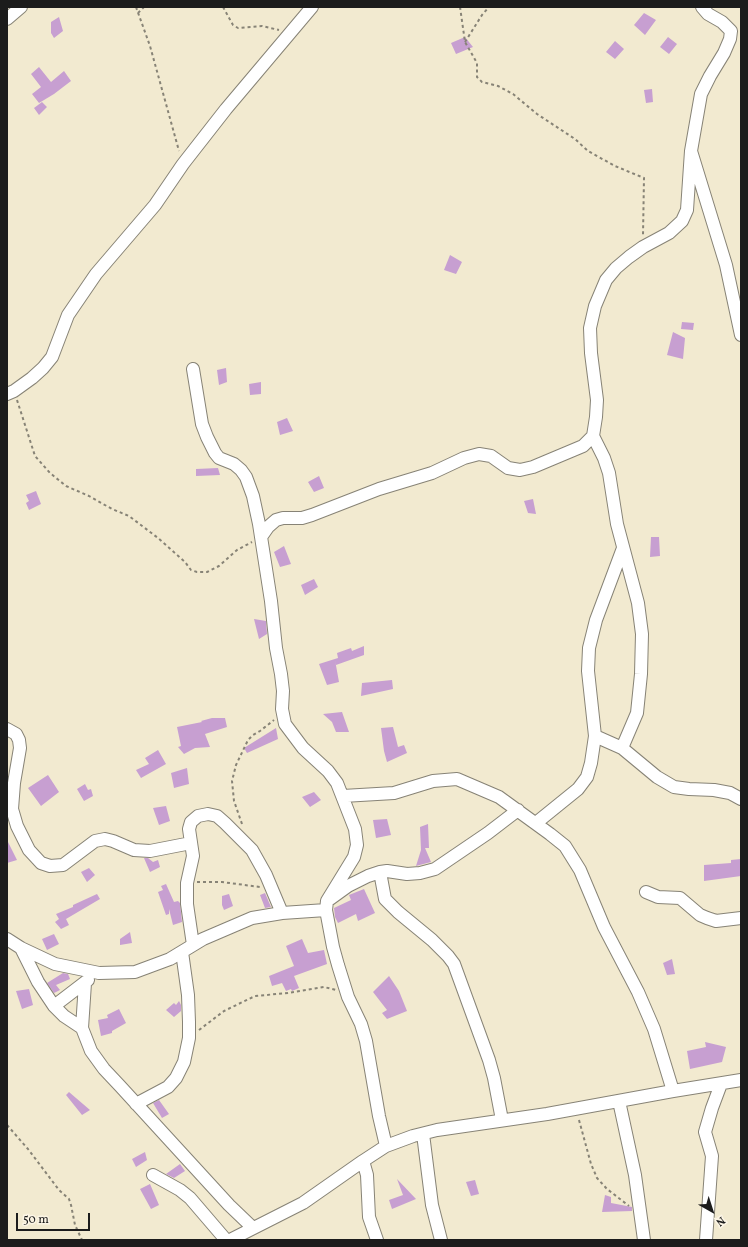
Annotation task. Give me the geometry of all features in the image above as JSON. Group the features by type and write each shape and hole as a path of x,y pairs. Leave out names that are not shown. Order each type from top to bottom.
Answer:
{"street":[{"path":"7,19 21,7"},
{"path":"10,393 32,378 52,357 68,315 96,274 155,204 183,164 226,110 312,7"},
{"path":"622,748 637,713 641,674 642,634 638,603 617,524 609,473 604,458 593,436 597,400 591,353 590,328 595,306 606,280 616,268 629,257 643,247 669,233 682,221 687,210 691,151 701,94 730,40 736,32 708,14 702,7"},
{"path":"691,151 726,265 741,335"},
{"path":"193,369 202,424 207,438 219,458 234,464 241,470 246,477 253,496 271,601 276,648 283,691 282,709 285,724 303,748 328,772 337,783 355,829 357,845 354,857 336,885 326,905 333,947 348,997 361,1024 366,1041 379,1116 386,1146"},
{"path":"261,537 268,527 276,520 283,518 307,517 379,489 432,473 464,458 479,454 490,456 508,468 520,470 533,467 567,454 583,446 593,436"},
{"path":"536,823 578,789 587,777 591,763 595,736 588,671 589,648 596,620 623,548"},
{"path":"7,729 16,734 19,740 20,748 14,783 12,809 17,826 29,850 41,863 50,866 63,865 95,841 113,841 134,850 150,851 191,843"},
{"path":"595,736 622,748 657,777 674,787 730,793 741,799"},
{"path":"343,796 394,793 433,781 457,780 499,797 565,846 580,870 604,927 638,992 654,1029 673,1091"},
{"path":"7,939 21,948 55,964 99,973 135,972 170,959 203,939 252,918 326,905 348,886 368,876 387,871 406,874 420,873 435,869 488,833 518,810"},
{"path":"193,945 187,904 187,884 193,856 188,829 191,822 198,816 208,814 217,816 226,823 252,850 272,888 282,913"},
{"path":"380,872 385,899 398,912 432,940 454,964 494,1078 502,1120"},
{"path":"646,892 658,897 680,898 700,915 712,920 716,921 741,918"},
{"path":"21,948 38,982 54,1006 64,1016 82,1028"},
{"path":"136,1104 168,1086 176,1078 184,1062 189,1038 189,1022 188,995 182,952"},
{"path":"54,1006 99,973"},
{"path":"85,983 82,1028 85,1039 95,1057 104,1069 230,1205 250,1233"},
{"path":"230,1240 250,1233 303,1203 386,1146 423,1134 437,1130 741,1080"},
{"path":"706,1240 712,1156 705,1132 721,1084"},
{"path":"619,1101 635,1175 644,1240"},
{"path":"423,1134 432,1205 441,1240"},
{"path":"363,1161 367,1175 369,1217 378,1240"},
{"path":"153,1175 180,1190 190,1198 226,1240"}],"path":[{"path":"136,7 150,46 183,164"},
{"path":"138,13 144,7"},
{"path":"223,7 233,25 238,28 267,26 280,30 288,36"},
{"path":"460,7 465,42 476,63 478,77 482,82 498,86 512,94 537,114 575,139 588,151 615,166 644,178 643,247"},
{"path":"465,42 482,15 489,7"},
{"path":"10,393 35,456 50,474 66,486 129,516 158,538 185,562 191,570 197,572 207,572 219,566 237,550 261,537"},
{"path":"242,824 234,801 232,781 236,765 248,740 276,719 282,709"},
{"path":"187,884 222,882 244,886 272,888"},
{"path":"189,1038 224,1011 255,996 288,993 324,987 336,990 348,997"},
{"path":"575,1108 591,1164 597,1178 607,1189 641,1215"},
{"path":"7,1125 28,1149 59,1190 69,1199 75,1225 82,1240"}],"building":[{"path":"644,13 656,20 645,35 634,25"},
{"path":"59,17 63,31 54,38 51,33 51,22"},
{"path":"465,37 473,47 456,54 451,43"},
{"path":"668,37 677,44 669,54 660,47"},
{"path":"615,41 624,49 615,59 606,52"},
{"path":"39,67 51,82 64,71 71,81 39,103 32,94 41,87 31,74"},
{"path":"652,89 653,102 646,103 644,90"},
{"path":"42,102 47,107 39,115 34,108"},
{"path":"450,255 462,262 456,274 444,270"},
{"path":"682,322 694,323 693,330 681,329"},
{"path":"673,332 685,338 683,359 667,355"},
{"path":"226,368 227,382 219,385 217,370"},
{"path":"261,382 261,394 250,395 249,384"},
{"path":"287,418 293,431 280,435 277,422"},
{"path":"218,468 220,475 196,476 196,469"},
{"path":"319,476 324,488 314,492 308,482"},
{"path":"36,491 41,504 29,510 26,503 29,501 26,495"},
{"path":"533,499 536,514 528,513 524,501"},
{"path":"651,537 659,537 660,556 650,557"},
{"path":"284,546 291,564 280,567 274,552"},
{"path":"314,579 318,587 305,595 301,585"},
{"path":"254,619 266,621 267,634 259,639"},
{"path":"364,646 364,655 336,665 335,660 339,682 327,685 319,664 338,658 337,653 351,648 352,651"},
{"path":"392,680 393,689 361,696 362,683"},
{"path":"342,712 349,732 336,732 332,722 323,714"},
{"path":"212,718 225,718 227,727 205,734 210,747 195,748 184,754 178,747 181,746 177,727 202,722 201,721"},
{"path":"393,727 398,747 404,745 407,753 387,762 381,728"},
{"path":"276,728 278,739 247,753 244,748"},
{"path":"158,750 166,764 141,778 136,770 149,764 145,758"},
{"path":"187,768 189,784 174,788 171,773"},
{"path":"48,775 59,792 41,806 28,788"},
{"path":"85,784 88,790 91,789 93,796 84,801 77,789"},
{"path":"314,792 321,800 310,807 302,797"},
{"path":"166,806 170,821 159,825 153,808"},
{"path":"387,819 391,835 376,838 373,820"},
{"path":"428,824 429,848 425,848 431,862 416,866 421,850 420,827"},
{"path":"7,840 17,860 7,863"},
{"path":"144,858 148,858 153,862 158,860 160,867 150,872"},
{"path":"741,859 741,876 704,881 704,865 731,863 731,860"},
{"path":"89,868 95,875 87,882 81,872"},
{"path":"166,884 174,902 178,901 180,903 182,922 173,925 169,909 169,914 166,915 158,892 163,890 161,886"},
{"path":"364,889 375,913 358,921 356,914 338,923 335,917 334,908 351,900 349,895"},
{"path":"265,893 271,907 265,908 260,895"},
{"path":"97,894 100,899 66,919 69,925 61,929 55,922 59,919 56,914"},
{"path":"229,894 233,906 224,910 222,905 222,896"},
{"path":"130,932 132,943 120,945 120,939"},
{"path":"54,934 59,944 47,950 42,939"},
{"path":"302,939 308,953 324,950 327,964 294,976 299,988 292,991 291,989 286,991 282,983 272,986 269,976 294,966 286,946"},
{"path":"672,959 675,974 667,975 663,963"},
{"path":"63,973 68,974 70,979 56,985 60,990 54,993 47,983"},
{"path":"389,976 399,991 407,1011 387,1019 382,1013 387,1010 373,992"},
{"path":"29,989 33,1005 22,1009 16,991"},
{"path":"179,1001 181,1011 174,1017 166,1010 174,1003 176,1005"},
{"path":"119,1009 126,1023 112,1031 112,1033 101,1036 98,1020 108,1018 107,1015"},
{"path":"705,1042 726,1047 722,1062 690,1069 687,1051 706,1047"},
{"path":"69,1092 90,1110 82,1115 66,1095"},
{"path":"159,1100 169,1114 162,1118 153,1103"},
{"path":"145,1152 147,1160 136,1167 132,1159"},
{"path":"180,1164 185,1171 174,1178 166,1174"},
{"path":"397,1179 416,1199 392,1209 389,1200 403,1195"},
{"path":"475,1180 479,1194 471,1196 466,1182"},
{"path":"150,1184 159,1205 151,1209 140,1189"},
{"path":"605,1195 611,1197 611,1203 632,1207 632,1211 602,1212"}]}
